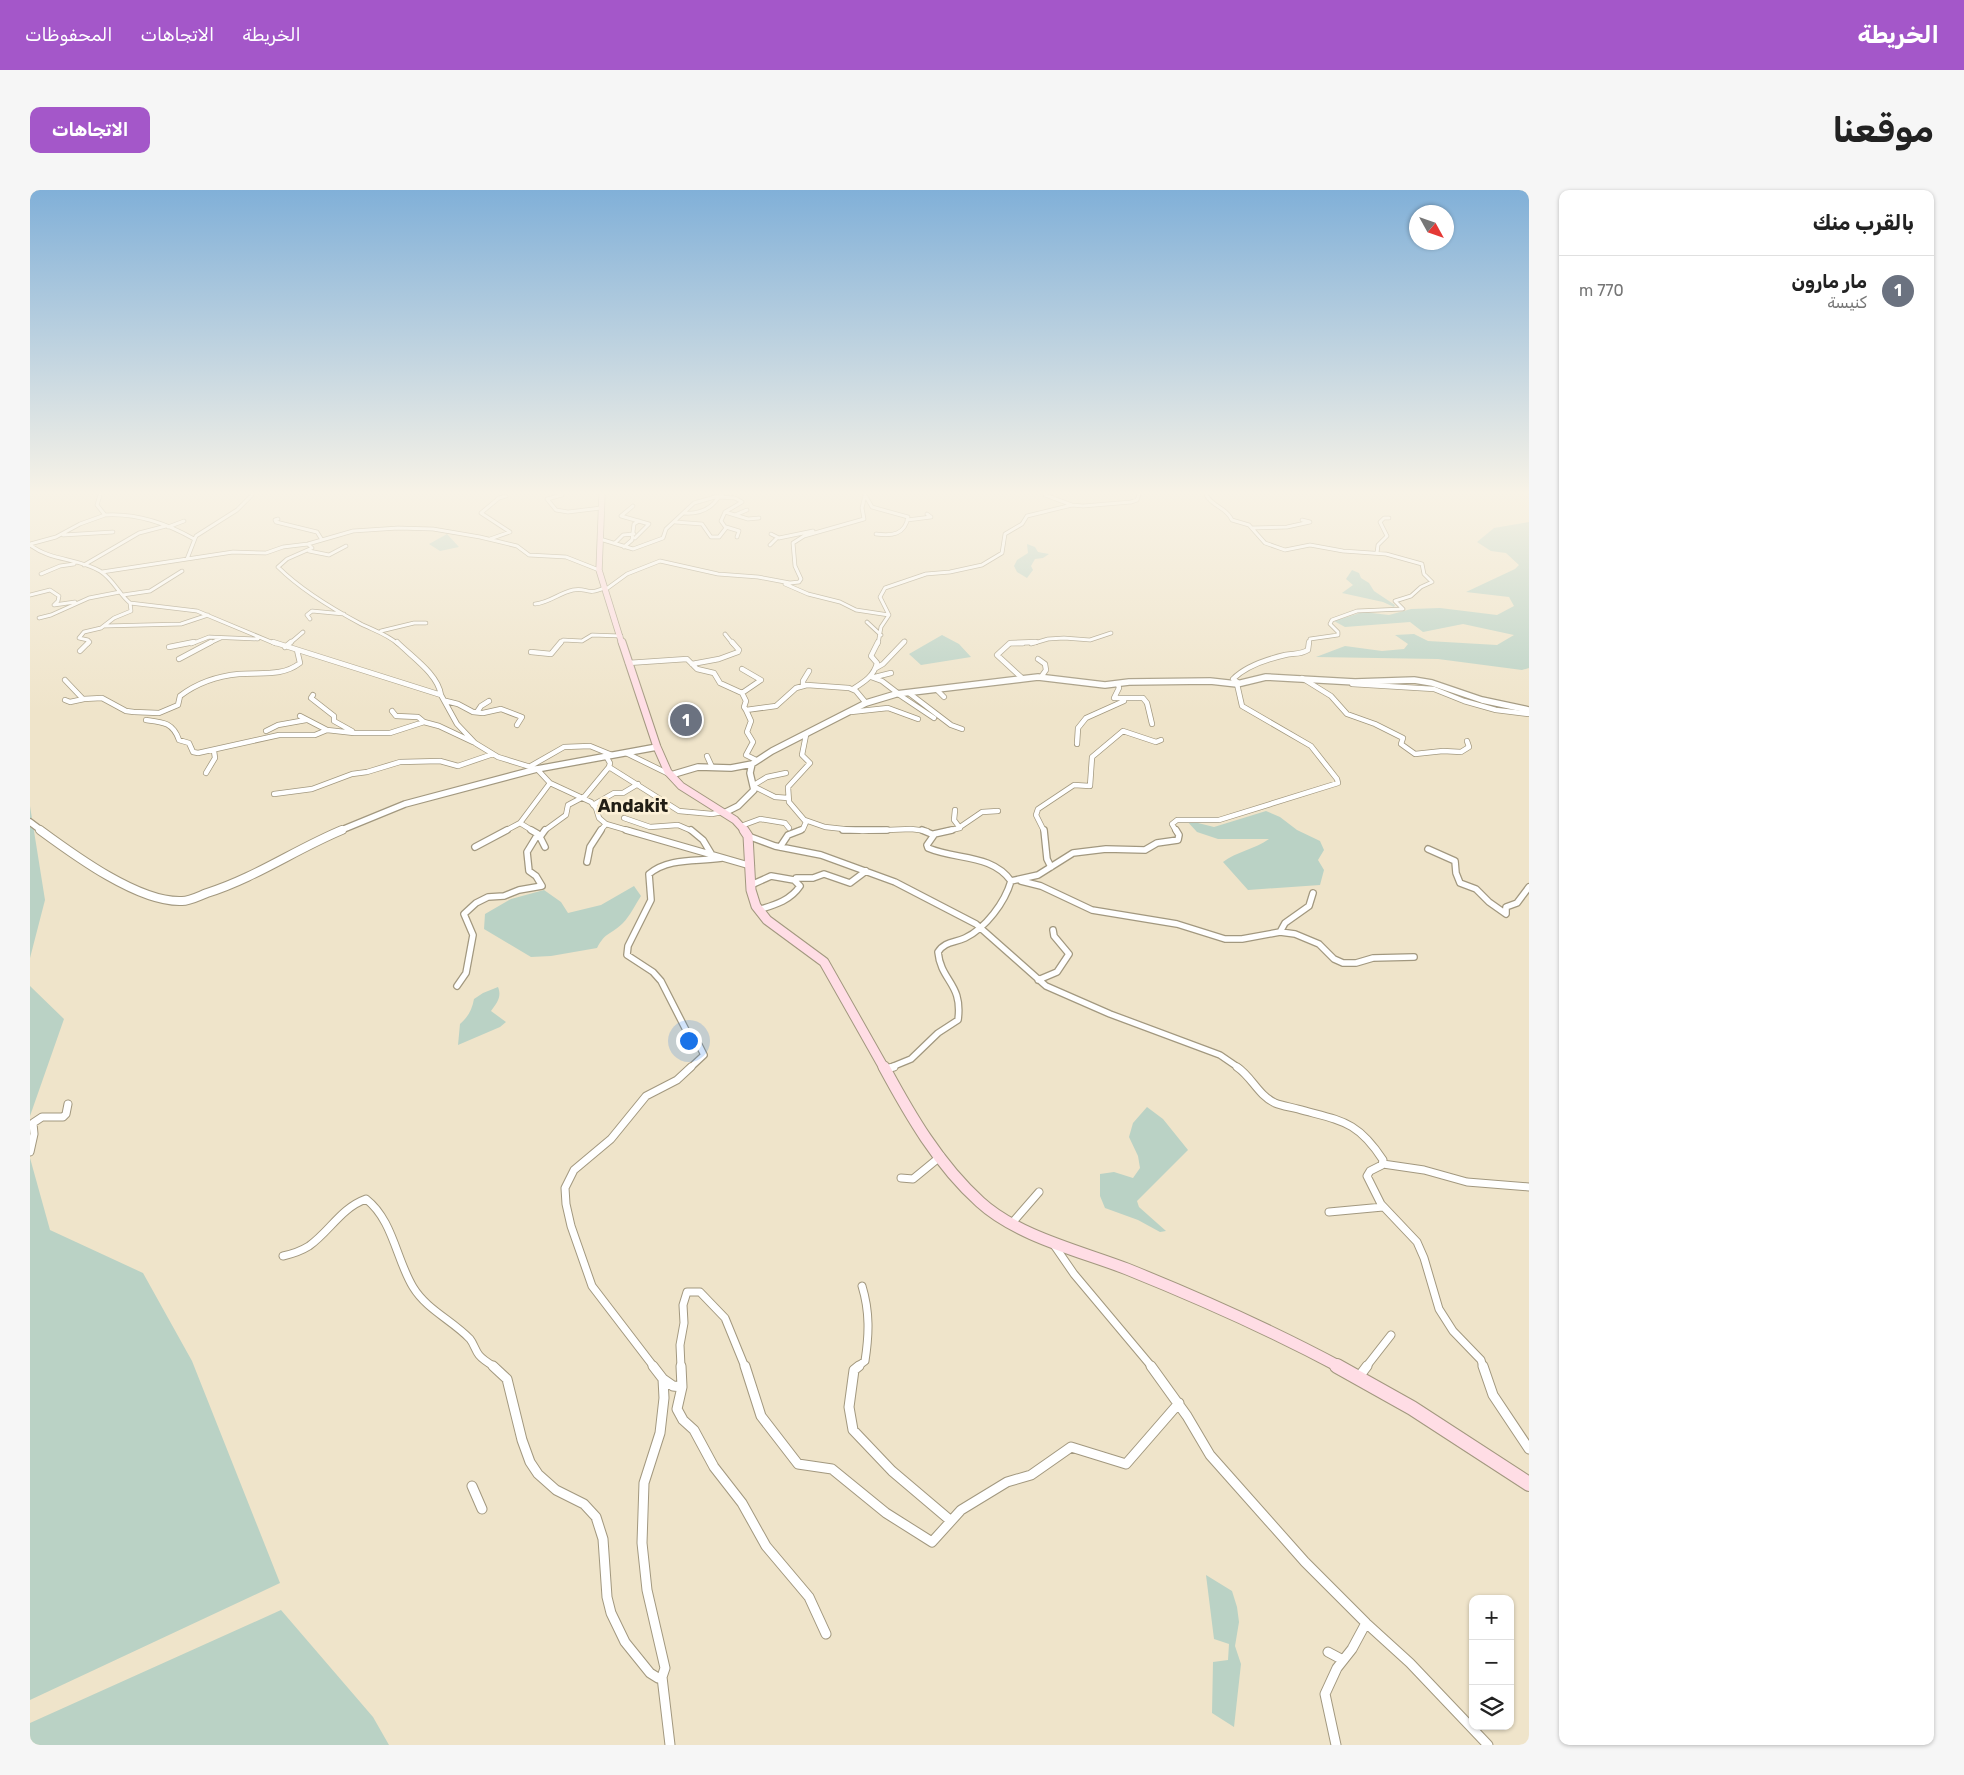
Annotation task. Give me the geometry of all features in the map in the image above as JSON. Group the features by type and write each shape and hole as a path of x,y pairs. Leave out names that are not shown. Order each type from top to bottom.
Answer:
{"main road":[{"path":"599,570 621,636 628,664 657,747 671,775 681,786 741,826 748,836 751,885 758,910 772,923 808,948 824,962 907,1106 941,1156 976,1197 994,1212 1012,1223 1230,1313 1358,1378 1396,1399 1529,1484"}],"street":[{"path":"41,574 56,568"},
{"path":"91,568 102,572 130,603 131,611 114,618 105,626"},
{"path":"102,572 131,568"},
{"path":"278,568 298,586 361,624 392,638 433,676 457,724 475,743"},
{"path":"593,568 599,570"},
{"path":"535,604 546,603 574,590 591,594 605,589 627,574 644,568"},
{"path":"690,568 718,574 758,577 796,583 802,580 796,568"},
{"path":"889,615 880,597 882,590 888,586 909,578 948,573 968,568"},
{"path":"1012,881 1032,877 1073,853 1106,849 1142,850 1157,843 1178,840 1179,835 1172,824 1177,820 1218,820 1338,783 1337,779 1304,741 1242,706 1238,683 1233,679 1240,672 1286,656 1303,654 1308,650 1310,639 1338,635 1338,632 1330,624 1332,620 1358,611 1403,609 1395,601 1412,596 1421,587 1431,583 1431,580 1424,574 1424,568"},
{"path":"30,595 48,590 53,592 59,598 55,605 150,590 182,571"},
{"path":"782,582 808,594 824,596 858,611 889,615"},
{"path":"38,618 51,615 84,599"},
{"path":"130,603 189,609 267,641 441,695"},
{"path":"310,619 307,615 312,611 346,614"},
{"path":"873,677 877,663 870,656 878,645 881,627 889,615"},
{"path":"80,651 89,643 87,640 79,638 81,634 105,626 136,626 154,623 180,624 208,616"},
{"path":"867,622 881,635"},
{"path":"380,632 414,623 426,623"},
{"path":"285,647 303,632"},
{"path":"1022,678 997,655 1010,643 1030,644 1048,639 1064,638 1090,640 1110,633"},
{"path":"692,664 738,652 740,650 725,634"},
{"path":"531,652 551,654 563,640 582,641 592,635 621,636"},
{"path":"169,647 186,645 209,637 267,641"},
{"path":"179,660 195,649 226,637"},
{"path":"876,668 883,664 905,641"},
{"path":"65,700 70,702 84,699 105,699 129,712 160,713 178,705 180,696 196,686 232,675 281,672 291,669 300,663 297,650"},
{"path":"1038,659 1045,664 1046,670 1041,677"},
{"path":"628,664 688,660 697,669 714,673 720,683 742,693 746,701 744,707 751,721 747,732 754,742 746,755 754,762"},
{"path":"742,668 761,680 742,693"},
{"path":"803,685 802,682 809,671"},
{"path":"853,689 873,677 891,672"},
{"path":"873,677 934,718"},
{"path":"626,753 657,771 671,775 696,768 735,767 754,762 866,703 899,694 1041,677 1103,685 1210,680 1238,683 1260,678 1302,678 1345,682 1421,681 1482,700 1529,710"},
{"path":"1302,678 1331,696 1348,714 1375,724 1402,738 1404,740 1401,744 1415,754 1443,751 1463,752 1469,747 1467,741"},
{"path":"65,680 84,699"},
{"path":"1345,682 1434,689 1464,701 1496,710 1529,714"},
{"path":"1118,684 1119,688 1114,698 1138,696 1145,699 1152,724"},
{"path":"746,710 776,706 793,690 803,685 825,685 853,689 866,703"},
{"path":"937,690 944,697"},
{"path":"909,693 951,725 962,729"},
{"path":"313,695 311,698 334,716 334,721 354,733"},
{"path":"1077,744 1078,728 1086,718 1124,701 1124,698"},
{"path":"446,701 478,712 496,709 512,712 522,717 517,725"},
{"path":"478,712 481,706 489,702"},
{"path":"849,712 888,708 918,719"},
{"path":"392,711 396,716 418,717 424,722 439,726 475,743 493,754 537,769 560,789 583,798 593,805 597,809 599,818 606,824 751,866"},
{"path":"300,716 327,730 354,733 390,733 424,722"},
{"path":"146,720 167,723 179,740 191,744 193,752 214,751 279,735 315,735 327,730"},
{"path":"266,731 278,725 306,720"},
{"path":"1051,867 1047,859 1044,828 1036,815 1038,809 1074,785 1090,786 1092,757 1123,731 1156,742 1161,740"},
{"path":"806,735 802,755 810,763 788,787 790,791 788,798 789,802 805,820 820,826 861,831 910,829 934,834 960,827 982,812 998,811"},
{"path":"529,767 564,747 590,746 609,756"},
{"path":"30,822 85,862 130,886 158,899 183,901 232,885 334,833 391,809 537,769 657,747"},
{"path":"206,773 215,758 214,751"},
{"path":"274,794 312,789 352,774 367,772 400,762 440,761 458,766 493,754"},
{"path":"545,847 540,838 545,829 566,815 568,806 583,798 602,772 609,767 609,756"},
{"path":"707,756 712,767"},
{"path":"754,762 750,773 755,786 775,797 788,798"},
{"path":"609,767 668,805 684,813 693,811 723,813 738,806 754,790 755,786 766,777 786,773"},
{"path":"475,847 520,823 550,782"},
{"path":"593,805 614,793 623,793 638,784"},
{"path":"955,810 954,820 960,827"},
{"path":"624,818 651,827 660,828 678,825 688,828 707,846 712,855"},
{"path":"741,826 760,820 785,823 790,826 789,828"},
{"path":"780,847 788,835 804,829 805,820"},
{"path":"457,986 466,973 473,935 464,914 476,903 488,897 504,896 519,890 542,886 536,876 529,871 526,856 528,847 538,834 520,823"},
{"path":"587,862 587,852 602,827 606,824"},
{"path":"934,834 927,846 928,848 957,857 988,861 1003,869 1012,881 1041,886 1096,911 1177,924 1217,937 1242,939 1280,932 1295,934 1324,947 1334,959 1343,963 1355,964 1373,958 1414,956"},
{"path":"748,836 780,847 815,853 895,882 979,926 1038,980 1060,993 1104,1012 1178,1038 1220,1056 1245,1072 1260,1092 1275,1103 1353,1126 1372,1143 1382,1157 1383,1164"},
{"path":"1428,849 1455,861 1456,873 1460,883 1476,889 1505,914 1507,914 1506,907 1518,903 1529,887"},
{"path":"682,1388 673,1386 663,1379 592,1286 571,1226 566,1204 565,1188 570,1175 612,1139 646,1096 677,1080 704,1055 703,1049 685,1029 666,987 655,974 630,959 627,955 628,946 651,900 649,874 652,870 664,865 722,858"},
{"path":"751,885 771,876 794,880 801,877 814,878 824,874 851,883 866,871"},
{"path":"758,910 779,903 795,892 800,886 794,880"},
{"path":"885,1069 903,1064 912,1059 938,1033 958,1020 958,994 941,965 938,952 945,944 965,937 979,926 1001,903 1012,881"},
{"path":"1280,932 1285,923 1309,906 1312,893"},
{"path":"1038,980 1056,972 1069,954 1054,936 1053,930"},
{"path":"30,1152 34,1121 42,1118 63,1117 66,1114 68,1104"},
{"path":"900,1178 913,1179 941,1156"},
{"path":"1529,1187 1467,1182 1424,1170 1383,1164 1370,1171 1367,1176 1383,1207 1417,1242 1424,1258 1439,1309 1453,1331 1481,1360 1493,1395 1529,1449"},
{"path":"1012,1223 1039,1192"},
{"path":"282,1256 300,1252 310,1247 342,1215 360,1201 366,1199 372,1203 387,1229 411,1285 420,1298 469,1338 479,1354 501,1370 507,1378 524,1446 532,1467 560,1493 584,1504 596,1518 603,1538 607,1597 614,1621 625,1642 650,1673 658,1678 662,1677"},
{"path":"1329,1212 1383,1207"},
{"path":"1050,1239 1071,1270 1127,1336 1179,1403 1210,1455 1305,1562 1366,1623 1410,1663 1488,1745"},
{"path":"862,1286 869,1306 870,1331 865,1361 854,1370 849,1407 852,1430 892,1471 952,1521"},
{"path":"826,1634 809,1596 766,1546 742,1503 714,1467 694,1430 683,1420 677,1409 682,1388 680,1345 684,1323 683,1305 687,1292 700,1292 725,1318 742,1358 761,1416 798,1464 832,1469 886,1513 932,1542 961,1510 1007,1482 1031,1475 1071,1447 1126,1464 1179,1403"},
{"path":"1358,1378 1391,1335"},
{"path":"663,1379 664,1398 659,1440 644,1483 642,1508 645,1574 651,1614 665,1668 662,1677 670,1745"},
{"path":"472,1486 482,1509"},
{"path":"1336,1745 1326,1694 1330,1681 1352,1649 1366,1623"},
{"path":"1328,1652 1343,1660"}],"green space":[{"path":"1015,568 1032,568 1033,570 1027,578 1017,572"},
{"path":"1529,568 1529,668 1522,670 1438,659 1316,657 1345,646 1382,651 1404,649 1408,644 1395,635 1414,634 1428,641 1497,645 1514,635 1463,624 1423,632 1410,622 1345,627 1334,621 1363,612 1389,615 1411,609 1440,608 1497,615 1514,606 1509,597 1466,592 1515,569"},
{"path":"1352,570 1359,573 1361,578 1369,583 1374,591 1395,605 1394,607 1383,602 1342,593 1353,585 1346,579"},
{"path":"942,635 959,644 971,657 921,665 909,654"},
{"path":"30,806 45,900 30,958"},
{"path":"1266,811 1280,817 1297,830 1320,841 1324,850 1318,860 1324,870 1320,885 1248,890 1223,862 1269,839 1218,839 1197,832 1186,820 1214,827"},
{"path":"634,886 641,896 626,920 606,936 597,948 551,956 531,957 484,929 485,914 511,899 544,890 561,902 568,913 601,905"},
{"path":"30,986 64,1019 30,1116"},
{"path":"498,987 499,997 491,1011 506,1022 500,1027 458,1045 460,1024 469,1013 474,999"},
{"path":"1147,1107 1163,1119 1188,1150 1137,1201 1139,1207 1166,1231 1160,1232 1138,1220 1105,1208 1100,1196 1100,1174 1114,1172 1133,1178 1140,1168 1138,1156 1129,1137 1133,1123"},
{"path":"30,1158 50,1230 143,1273 192,1361 280,1583 30,1700"},
{"path":"1206,1575 1232,1591 1237,1607 1239,1622 1235,1646 1241,1664 1234,1727 1212,1713 1213,1662 1228,1660 1229,1644 1214,1639"},
{"path":"281,1610 373,1717 389,1745 30,1745 30,1723"}],"place":[{"name":"مار مارون","path":"686,720"}],"district":[{"name":"Andakit","path":"633,806"}]}
